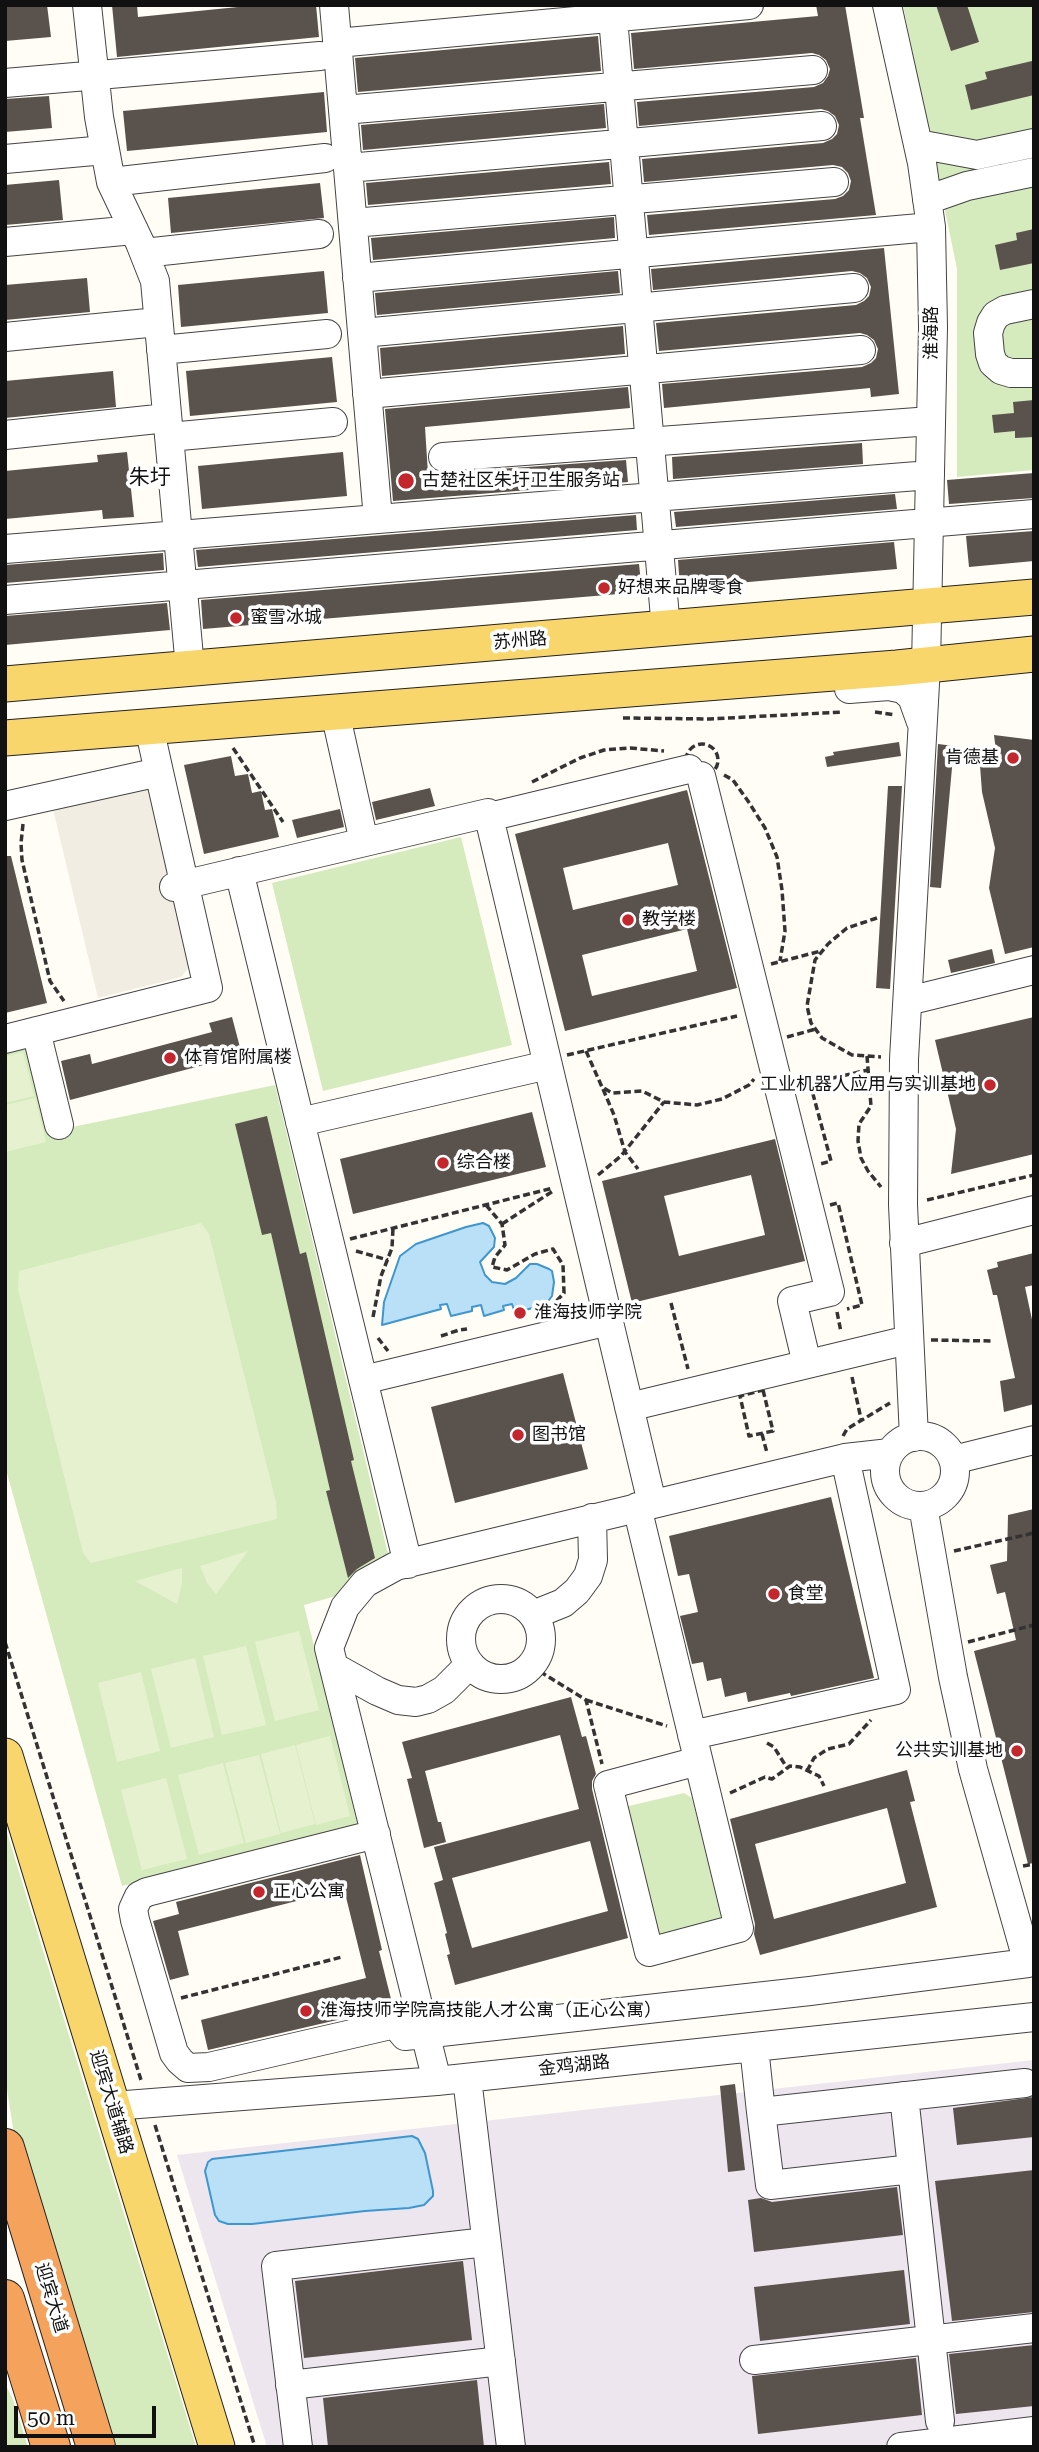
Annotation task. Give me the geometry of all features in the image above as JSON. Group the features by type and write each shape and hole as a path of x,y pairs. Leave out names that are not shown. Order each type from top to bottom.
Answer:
{"highway":[{"name":"迎宾大道","path":"5,2148 96,2447"},
{"path":"5,2299 13,2334 51,2447"}],"main road":[{"name":"苏州路","path":"5,684 1034,597"},
{"path":"5,738 926,666 1034,654"},
{"name":"迎宾大道辅路","path":"5,1756 217,2447"}],"street":[{"path":"87,5 111,182 155,281 190,668"},
{"path":"334,5 329,49 343,110 337,163 353,223 378,519"},
{"path":"5,83 329,49 620,13 749,5"},
{"name":"淮海路","path":"887,5 918,145 929,213 933,327 926,666 904,1059 904,1242 914,1437"},
{"path":"620,13 618,87 666,629"},
{"path":"343,110 813,70"},
{"path":"111,182 337,163 624,144 822,126"},
{"path":"918,145 977,155 1034,143"},
{"path":"5,159 105,150"},
{"path":"357,278 633,252 929,213 967,186 1034,172"},
{"path":"353,223 834,182"},
{"path":"5,242 139,241 320,234"},
{"path":"362,333 854,288"},
{"path":"1034,304 1005,310 996,315 988,333 990,354 993,363 1000,370 1034,373"},
{"path":"5,337 327,334"},
{"path":"367,394 861,350"},
{"path":"443,457 931,421"},
{"path":"5,435 333,422"},
{"path":"5,549 930,475"},
{"path":"5,600 1034,514"},
{"path":"592,692 697,699 889,686 903,690 912,697 923,727"},
{"path":"335,712 364,842"},
{"path":"5,1039 208,988 179,885 149,727"},
{"path":"489,817 694,766 760,1011 830,1292 792,1301 807,1364"},
{"path":"5,806 159,772"},
{"path":"179,885 488,813 629,1407 644,1505 695,1748 739,1928 649,1952 608,1785 695,1748 896,1690 845,1458"},
{"path":"239,871 408,1564"},
{"path":"908,1001 1034,971"},
{"path":"36,1031 60,1125"},
{"path":"300,1122 547,1062"},
{"path":"904,1242 1034,1210"},
{"path":"363,1380 608,1321"},
{"path":"629,1407 908,1340"},
{"path":"914,1437 933,1439 942,1444 953,1460 955,1470 949,1490 942,1498 923,1506 902,1501 893,1494 885,1474 890,1453 897,1445 914,1437"},
{"path":"953,1460 1034,1440"},
{"path":"437,2081 329,1648 345,1607 365,1583 396,1566 845,1458 890,1453"},
{"path":"376,1834 139,1896 133,1909 160,2004 174,2053 188,2068 209,2067 395,2024 405,2036 1031,1968 973,1769 923,1506"},
{"path":"533,1615 563,1603 577,1591 588,1576 593,1560 593,1518"},
{"path":"500,1598 524,1606 533,1615 540,1627 541,1641 531,1666 520,1675 493,1679 480,1674 469,1665 460,1641 461,1628 475,1607 500,1598"},
{"path":"334,1667 388,1696 416,1702 444,1690 469,1665"},
{"name":"金鸡湖路","path":"113,2106 437,2081 1034,2017"},
{"path":"754,2047 770,2185 912,2169"},
{"path":"467,2078 511,2447"},
{"path":"761,2112 1025,2083"},
{"path":"904,2096 931,2340 948,2436"},
{"path":"298,2447 276,2266 486,2242"},
{"path":"754,2360 1034,2328"},
{"path":"290,2385 500,2361"},
{"path":"901,2447 948,2436 1034,2431"}],"path":[{"path":"229,741 282,822"},
{"path":"527,785 580,758 604,750 630,748 733,780 765,828 777,857 785,931 780,961"},
{"path":"33,799 22,828 22,860 50,981 64,1001 83,1020"},
{"path":"877,918 847,928 815,960 807,1006 811,1023 822,1038 852,1055 904,1059"},
{"path":"749,970 823,950"},
{"path":"547,1062 760,1011"},
{"path":"586,1051 614,1115 625,1152 638,1169"},
{"path":"602,1087 612,1093 642,1091 664,1102 697,1105 723,1099 749,1086 772,1059"},
{"path":"779,1090 868,1070"},
{"path":"576,1182 600,1174 625,1152 664,1102"},
{"path":"330,1244 560,1186 502,1224"},
{"path":"486,1205 502,1224 505,1245 495,1257 492,1267 507,1270 535,1254 553,1249 563,1265 564,1293 542,1315"},
{"path":"374,1325 373,1316 381,1276 391,1248 393,1228"},
{"path":"330,1244 388,1259"},
{"path":"671,1304 693,1392"},
{"path":"435,1339 459,1330 472,1329"},
{"path":"375,1335 389,1353 397,1352"},
{"path":"908,1340 992,1341"},
{"path":"763,1390 773,1430 749,1436 740,1395 763,1390"},
{"path":"931,1556 1034,1532"},
{"path":"948,1648 1034,1625"},
{"path":"5,1642 255,2447"},
{"path":"531,1666 586,1700 695,1748"},
{"path":"586,1700 608,1785"},
{"path":"807,1770 814,1758 828,1749 849,1744 877,1713"},
{"path":"763,1738 774,1747 787,1768"},
{"path":"708,1800 739,1790 765,1777 772,1779 790,1766 800,1767 819,1776 824,1786"},
{"path":"160,2004 342,1957"}],"shaded area":[{"path":"148,782 190,966 181,977 98,998 52,805"},
{"path":"1034,2060 1034,2447 267,2447 177,2155"}],"green space":[{"path":"903,5 1034,5 1034,470 957,477 957,269"},
{"path":"461,837 512,1045 323,1091 272,883"},
{"path":"33,1045 53,1131 275,1085 389,1558 343,1594 304,1605 358,1826 122,1886 5,1466 5,1051"},
{"path":"23,1052 34,1096 5,1103 5,1057"},
{"path":"35,1098 46,1142 5,1152 5,1105"},
{"path":"201,1223 209,1234 276,1502 277,1519 91,1563 83,1553 18,1289 19,1271"},
{"path":"248,1551 216,1594 207,1583 200,1566"},
{"path":"182,1568 182,1584 177,1604 135,1581"},
{"path":"299,1631 319,1710 275,1721 255,1642"},
{"path":"246,1646 266,1725 222,1735 203,1656"},
{"path":"195,1658 214,1737 171,1748 151,1669"},
{"path":"141,1672 160,1751 117,1762 98,1683"},
{"path":"330,1736 350,1816 316,1825 296,1745"},
{"path":"295,1745 315,1824 281,1833 261,1754"},
{"path":"259,1755 280,1834 246,1843 225,1763"},
{"path":"223,1763 244,1843 199,1855 178,1775"},
{"path":"166,1778 187,1859 142,1870 121,1790"},
{"path":"684,1793 692,1798 722,1920 656,1936 626,1808"},
{"path":"5,1826 196,2447 108,2447 17,2153 5,2077"},
{"path":"5,2383 13,2400 28,2447 5,2447"}],"water":[{"path":"483,1223 489,1226 495,1238 494,1247 480,1262 485,1275 492,1282 505,1284 516,1278 530,1264 549,1269 554,1282 552,1296 546,1304 515,1313 512,1304 503,1306 504,1310 484,1316 481,1305 472,1307 472,1311 451,1316 447,1304 440,1305 441,1309 382,1325 384,1302 400,1256 416,1244"},
{"path":"412,2136 418,2139 425,2153 433,2191 433,2196 424,2205 252,2224 228,2224 219,2221 215,2215 205,2171 212,2159"}],"building":[{"path":"5,5 47,5 51,37 5,41"},
{"path":"112,5 137,5 138,17 258,5 316,5 319,37 117,57"},
{"path":"816,5 845,5 864,118 860,118 876,215 649,235 647,215 835,199 849,190 851,181 848,173 842,167 833,165 644,182 642,159 823,143 837,134 839,125 835,116 821,109 639,126 637,102 814,87 823,83 830,69 826,60 812,53 634,69 631,33 818,16"},
{"path":"936,5 967,5 979,42 951,51"},
{"path":"598,36 601,71 358,92 355,58"},
{"path":"1032,61 1034,95 971,110 965,85 987,79 985,72"},
{"path":"324,92 327,132 127,151 123,111"},
{"path":"49,96 52,128 5,132 5,99"},
{"path":"604,104 606,128 363,150 361,125"},
{"path":"609,162 611,184 368,205 366,183"},
{"path":"59,180 63,220 5,225 5,185"},
{"path":"320,183 324,218 171,233 168,198"},
{"path":"614,217 615,238 373,260 371,238"},
{"path":"1034,229 1034,263 1000,270 995,245 1017,240 1016,233"},
{"path":"884,248 899,394 871,397 870,388 664,408 662,384 862,367 876,358 878,349 874,340 860,333 659,351 656,323 856,305 869,296 871,287 867,278 852,271 653,290 651,269"},
{"path":"324,271 328,313 181,327 178,285"},
{"path":"618,271 620,293 377,315 375,293"},
{"path":"87,278 90,312 5,320 5,285"},
{"path":"623,326 625,354 382,376 380,348"},
{"path":"332,357 337,402 190,416 186,371"},
{"path":"113,371 116,407 5,418 5,381"},
{"path":"628,387 630,408 425,427 428,474 626,460 628,482 393,501 385,409"},
{"path":"1034,400 1034,437 1015,438 1015,431 994,433 992,415 1014,413 1013,402"},
{"path":"862,443 863,464 673,479 672,457"},
{"path":"127,452 134,517 103,519 102,510 5,519 5,471 98,462 97,455"},
{"path":"343,452 347,496 202,509 198,466"},
{"path":"1034,473 1034,498 949,504 947,480"},
{"path":"895,494 897,509 676,527 674,512"},
{"path":"636,515 637,530 198,567 196,550"},
{"path":"1034,531 1034,561 969,567 966,536"},
{"path":"894,542 897,569 680,588 678,560"},
{"path":"163,553 164,570 5,583 5,565"},
{"path":"639,564 642,592 203,629 201,600"},
{"path":"167,603 170,630 5,645 5,616"},
{"path":"994,735 1034,740 1034,947 1005,954 989,888 995,848 982,792 979,752 996,751"},
{"path":"899,742 901,756 827,767 825,757 834,755 833,752"},
{"path":"938,744 954,746 941,888 930,887"},
{"path":"231,756 235,776 248,774 252,793 261,791 265,810 272,809 279,837 204,854 184,765"},
{"path":"888,786 902,786 890,989 876,988"},
{"path":"430,788 435,806 376,820 372,802"},
{"name":"教学楼","path":"687,790 737,988 565,1031 515,834","holes":["668,843 678,885 573,910 563,868","687,929 697,971 592,996 582,955"]},
{"path":"340,809 344,827 297,838 292,820"},
{"path":"5,856 11,856 47,1003 5,1013"},
{"path":"992,949 995,963 951,973 948,960"},
{"name":"体育馆附属楼","path":"232,1017 242,1055 70,1100 61,1061 90,1054 92,1064 212,1032 209,1023"},
{"name":"工业机器人应用与实训基地","path":"1034,1017 1034,1154 951,1174 956,1129 935,1040"},
{"name":"综合楼","path":"532,1112 546,1167 353,1214 340,1159"},
{"path":"267,1116 300,1254 306,1252 375,1558 348,1578 326,1491 330,1490 271,1233 262,1235 235,1124"},
{"path":"775,1139 805,1261 632,1303 602,1181","holes":["751,1175 765,1235 679,1256 664,1196"]},
{"path":"1034,1253 1034,1285 1025,1287 1034,1329 1034,1404 1004,1412 1000,1381 1015,1378 997,1295 993,1295 987,1270 998,1267 997,1262"},
{"name":"图书馆","path":"563,1373 588,1469 455,1503 431,1407"},
{"name":"食堂","path":"831,1497 874,1678 791,1696 790,1693 748,1702 746,1692 725,1697 721,1678 707,1681 703,1662 692,1664 680,1616 698,1612 689,1574 678,1576 669,1536"},
{"name":"公共实训基地","path":"1034,1509 1034,1863 1028,1864 974,1651 1016,1640 1005,1592 997,1594 990,1565 1007,1561 1008,1515"},
{"path":"571,1697 582,1737 586,1736 596,1774 592,1789 628,1938 455,1985 447,1955 450,1954 445,1934 447,1933 434,1883 443,1880 434,1847 579,1809 560,1735 425,1771 446,1842 424,1848 407,1779 412,1778 402,1742","holes":["590,1841 608,1911 472,1948 452,1878"]},
{"path":"907,1770 915,1801 910,1802 937,1907 760,1955 730,1819","holes":["887,1808 906,1883 774,1919 755,1844"]},
{"path":"360,1855 393,2007 208,2050 201,2020 366,1978 344,1889 178,1931 189,1975 170,1980 153,1921 179,1914 176,1902"},
{"path":"735,2084 745,2170 728,2172 720,2086"},
{"path":"1034,2097 1034,2137 957,2145 953,2108"},
{"path":"1034,2170 1034,2312 952,2321 935,2181"},
{"path":"897,2187 903,2235 754,2252 748,2200 761,2198 772,2202"},
{"path":"463,2261 472,2340 304,2358 295,2281"},
{"path":"904,2270 910,2324 760,2341 754,2287"},
{"path":"1034,2345 1034,2406 956,2414 949,2354"},
{"path":"916,2358 922,2415 758,2434 752,2376"},
{"path":"477,2380 484,2447 328,2447 323,2398"}],"place":[{"name":"古楚社区朱圩卫生服务站","path":"406,481"},
{"name":"好想来品牌零食","path":"604,588"},
{"name":"蜜雪冰城","path":"236,618"},
{"name":"肯德基","path":"1013,758"},
{"name":"教学楼","path":"628,920"},
{"name":"体育馆附属楼","path":"170,1058"},
{"name":"工业机器人应用与实训基地","path":"990,1085"},
{"name":"综合楼","path":"443,1163"},
{"name":"淮海技师学院","path":"520,1313"},
{"name":"图书馆","path":"518,1435"},
{"name":"食堂","path":"774,1594"},
{"name":"公共实训基地","path":"1017,1751"},
{"name":"正心公寓","path":"259,1892"},
{"name":"淮海技师学院高技能人才公寓（正心公寓）","path":"306,2011"}],"district":[{"name":"朱圩","path":"150,478"}]}
